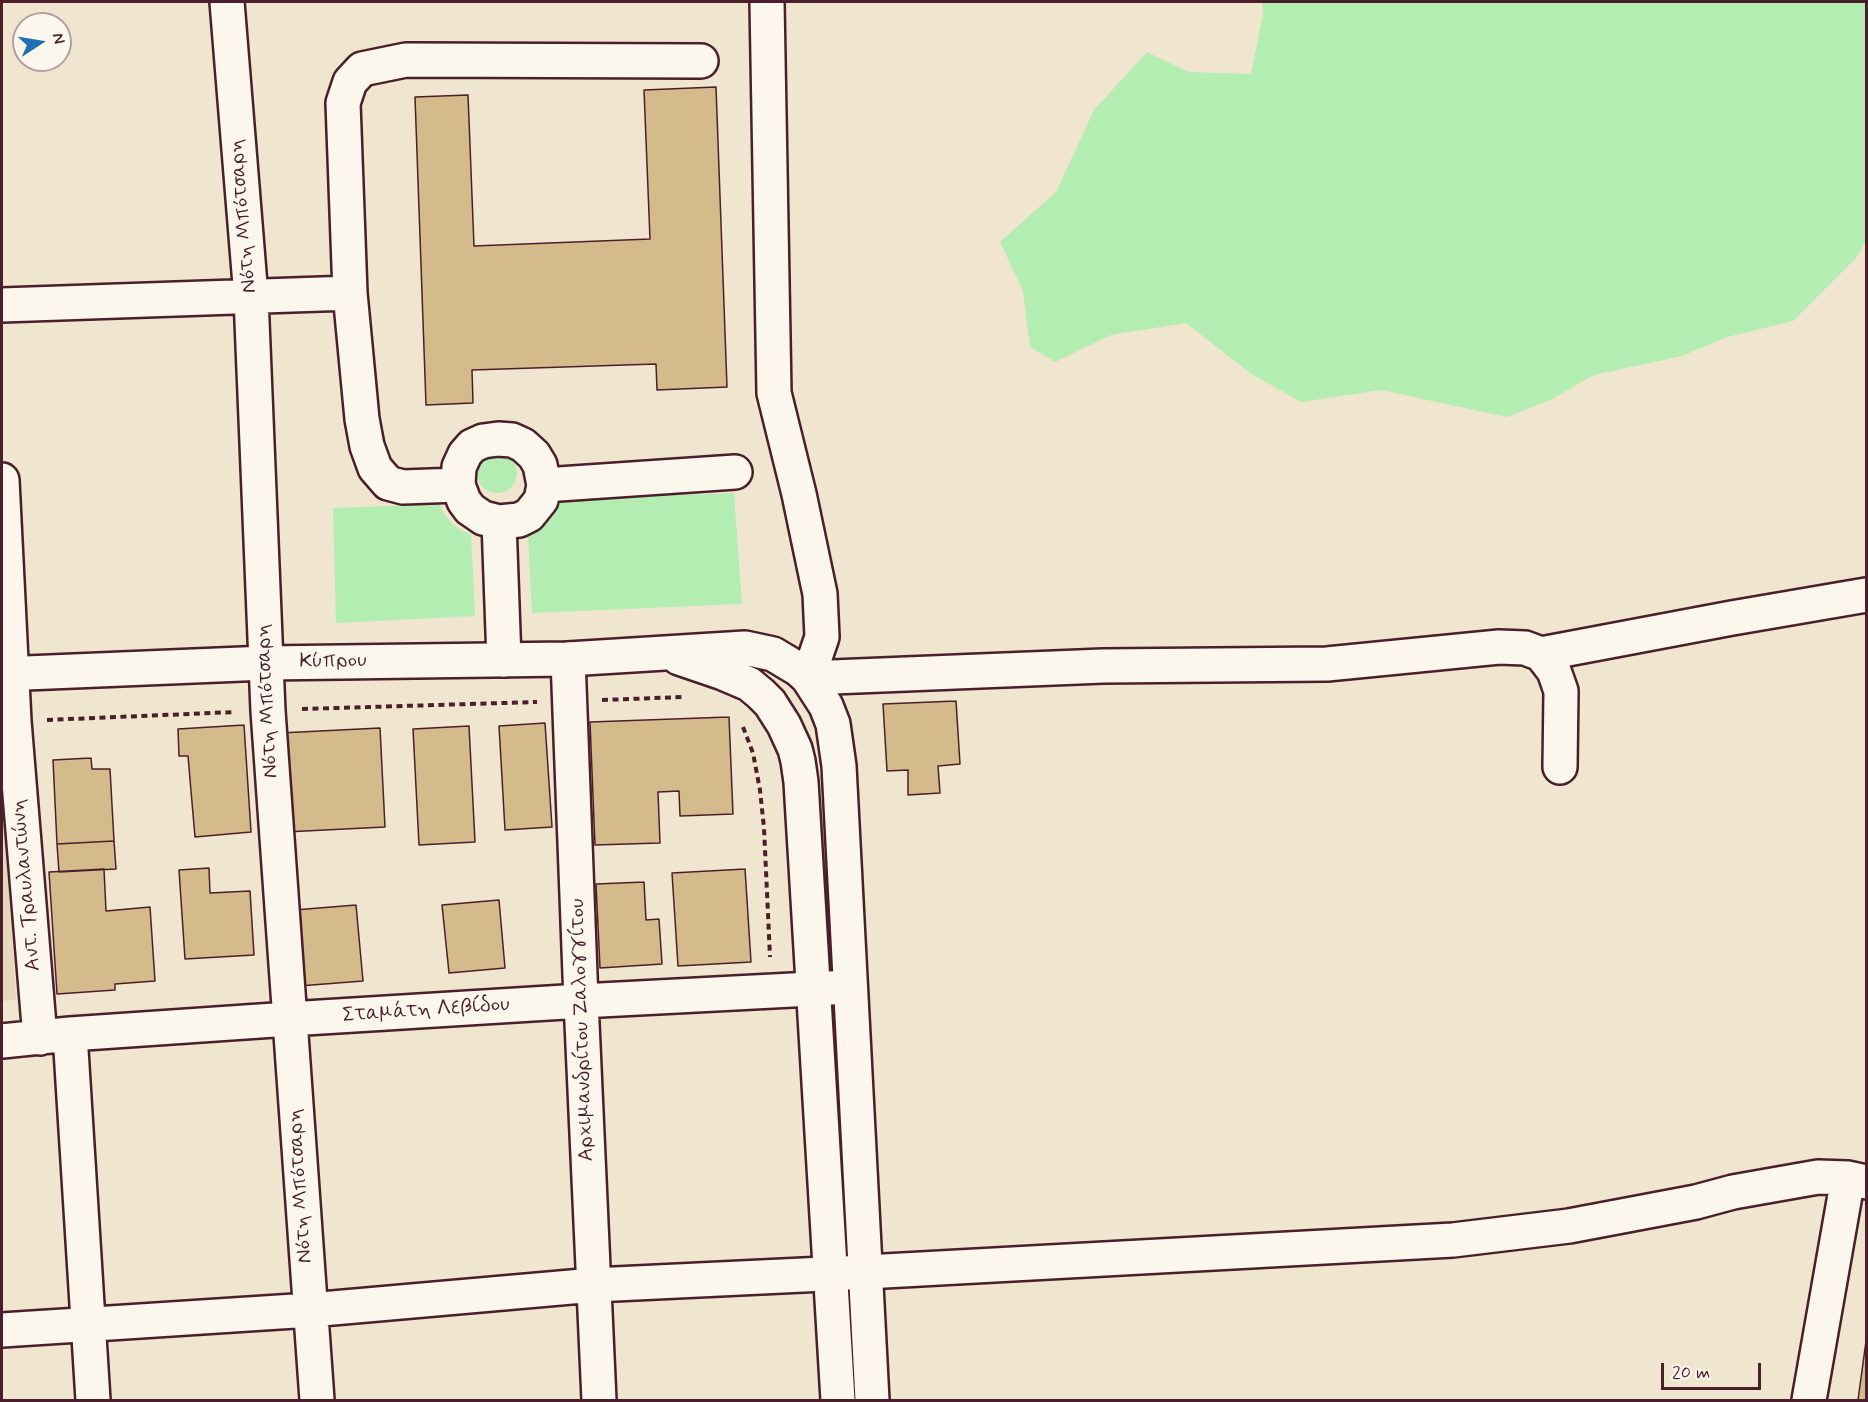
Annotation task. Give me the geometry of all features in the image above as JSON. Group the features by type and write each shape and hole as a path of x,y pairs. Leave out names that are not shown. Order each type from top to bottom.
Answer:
{"street":[{"name":"Νότη Μπότσαρη","path":"227,2 251,297 268,711 317,1401"},
{"path":"767,2 774,393 799,494 820,594 822,637 814,687 826,706 832,724 839,766 872,1401"},
{"path":"458,485 403,487 388,483 375,468 367,446 362,419 350,293 344,103 350,82 362,69 406,60 701,61"},
{"path":"2,305 350,293"},
{"path":"512,440 523,445 534,455 540,465 544,485 541,500 529,515 519,520 499,522 483,518 470,510 458,485 459,467 472,446 483,441 512,440"},
{"path":"544,485 735,472"},
{"name":"Αντ. Τραυλαντώνη","path":"2,480 7,674 55,1036 88,1324 93,1401"},
{"path":"499,522 504,660"},
{"path":"814,687 1104,666 1327,664 1499,647 1525,648 1541,654 1743,615 1866,595"},
{"name":"Κύπρου","path":"7,674 266,663 568,659 745,648 758,649 785,660 798,669 814,687"},
{"name":"Κύπρου","path":"664,653 748,684 770,703 795,749 801,782 838,1401"},
{"path":"1541,654 1554,671 1561,691 1560,767"},
{"name":"Αρχιμανδρίτου Ζαλογγίτου","path":"568,659 599,1401"},
{"name":"Σταμάτη Λεβίδου","path":"2,1041 289,1019 850,987"},
{"path":"2,1330 310,1310 594,1285 1453,1240 1569,1226 1818,1177 1857,1180 1809,1401"}],"path":[{"path":"569,701 695,697"},
{"path":"742,725 753,753 760,790 772,991"}],"shaded area":[{"path":"2,770 16,1000 2,1001"}],"green space":[{"path":"1262,2 1866,2 1866,241 1856,258 1793,321 1727,337 1682,356 1594,375 1550,400 1507,417 1381,390 1301,402 1250,373 1186,323 1111,335 1055,362 1030,347 1023,291 1000,242 1056,192 1094,110 1147,52 1189,72 1251,74 1263,14"},
{"path":"497,453 511,459 517,473 511,487 497,493 483,487 477,473 483,459"},
{"path":"734,493 742,604 532,613 528,536 547,521 555,511 560,499"},
{"path":"439,504 452,523 460,530 471,534 475,616 336,623 333,508"}],"building":[{"path":"716,87 727,387 657,390 656,364 472,370 473,403 426,405 415,97 468,95 474,246 650,239 644,90"},
{"path":"956,701 960,764 938,766 940,793 908,795 908,770 887,771 883,704"},
{"path":"729,717 733,814 680,816 679,791 658,792 660,843 595,845 590,722"},
{"path":"545,723 552,827 505,830 499,726"},
{"path":"244,725 251,832 195,837 188,756 179,756 178,729"},
{"path":"469,726 475,842 419,845 413,729"},
{"path":"380,728 385,827 285,832 280,733"},
{"path":"91,758 92,769 110,769 114,841 57,844 53,760"},
{"path":"114,841 116,869 59,872 57,844"},
{"path":"209,868 210,893 250,891 254,955 185,959 179,870"},
{"path":"104,869 106,911 150,907 155,981 115,984 115,990 57,994 49,872"},
{"path":"745,869 751,962 678,966 672,873"},
{"path":"644,882 646,920 659,919 662,964 600,968 596,884"},
{"path":"499,900 505,968 449,973 442,905"},
{"path":"356,905 363,981 299,986 294,910"},
{"path":"1866,1341 1866,1400 1858,1400"}]}
